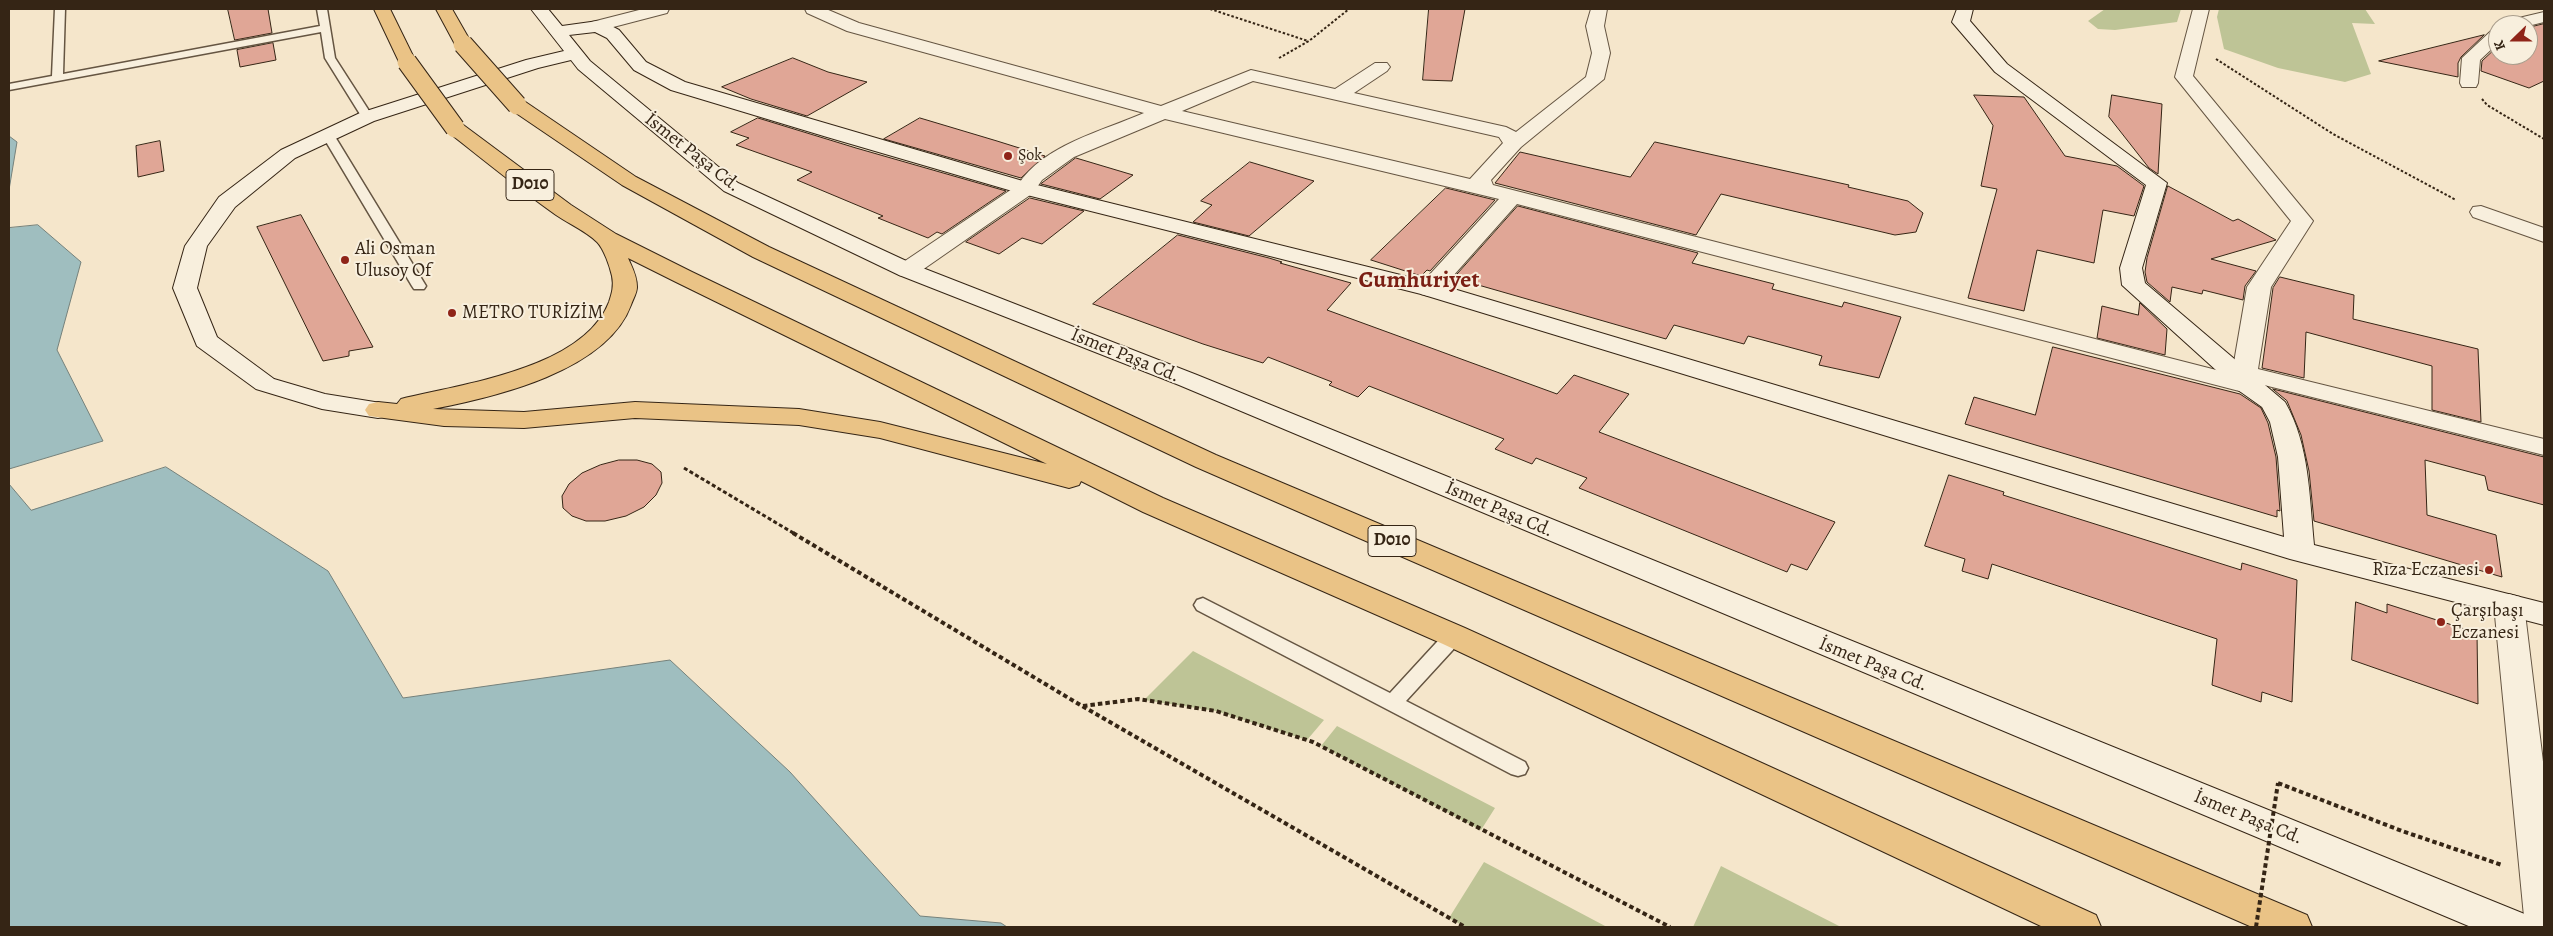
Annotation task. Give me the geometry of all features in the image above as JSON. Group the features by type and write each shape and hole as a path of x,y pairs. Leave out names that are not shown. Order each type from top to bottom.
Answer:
{"highway":[{"name":"D010","path":"382,9 407,62 455,128 563,210 608,240 1153,505 1454,636 2082,927"},
{"name":"D010","path":"444,9 463,44 517,105 629,181 761,252 1206,461 2293,927"},
{"path":"378,410 462,396 530,375 583,348 615,320 626,289 622,272 608,240"},
{"path":"378,410 444,418 524,420 634,410 799,417 880,430 1034,468 1153,505"}],"street":[{"name":"İsmet Paşa Cd.","path":"539,9 574,54 601,80 731,187 907,270 1188,380 2513,927"},
{"path":"557,32 608,19 661,9"},
{"path":"813,9 853,27 1162,112 1485,188 1512,197 1925,304 2544,446"},
{"path":"1485,188 1480,179 1514,143 1595,79 1601,53 1595,26 1599,9"},
{"path":"1966,9 1961,22 2001,68 2157,184 2131,268 2134,285 2272,402 2283,422 2292,457 2300,552"},
{"path":"2201,9 2184,77 2302,221 2259,288 2246,379"},
{"path":"608,19 613,34 640,66 678,86 1026,189 1429,289 2300,552 2544,614"},
{"path":"2468,83 2472,58 2488,43"},
{"path":"378,410 322,401 265,384 206,341 185,288 196,246 227,202 288,154 368,117 532,64 574,54"},
{"path":"1338,95 1381,68"},
{"path":"907,270 1026,189 1034,176 1067,153 1250,75 1506,133 1514,143"},
{"path":"1429,289 1512,197"},
{"path":"2481,212 2544,235"},
{"path":"2509,605 2544,927"}],"lane":[{"path":"57,78 60,9"},
{"path":"322,9 330,58 368,117"},
{"path":"9,87 325,28"},
{"path":"328,135 418,286"},
{"path":"1203,606 1518,768"},
{"path":"1392,704 1454,636"}],"path":[{"path":"1210,9 1309,41"},
{"path":"1250,75 1309,41 1349,9"},
{"path":"2192,44 2274,99 2390,167 2481,212"},
{"path":"2468,83 2487,106 2544,139"},
{"path":"684,468 1082,706 1465,927"},
{"path":"1082,706 1138,699 1148,700 1216,711 1313,742 1670,927"},
{"path":"2256,927 2278,783 2402,831 2539,877"}],"green space":[{"path":"2105,9 2181,9 2177,22 2115,30 2098,29 2088,21"},
{"path":"2219,9 2365,9 2375,24 2352,23 2371,74 2345,82 2278,68 2224,49 2217,17"},
{"path":"1193,651 1324,720 1307,740 1216,711 1144,700"},
{"path":"1337,726 1495,808 1481,830 1321,746"},
{"path":"1484,862 1607,927 1465,927 1449,918"},
{"path":"1721,866 1841,927 1693,927"}],"water":[{"path":"9,136 17,142 9,190"},
{"path":"38,225 81,262 57,350 103,441 9,469 9,228"},
{"path":"166,467 328,571 403,698 670,660 790,772 920,916 1001,923 1007,927 9,927 9,484 31,510"}],"building":[{"path":"228,9 268,9 272,33 235,40"},
{"path":"1429,9 1465,9 1452,81 1423,80"},
{"path":"2544,24 2544,81 2529,88 2481,71 2482,61 2488,55 2488,65 2538,65 2538,26"},
{"path":"2484,35 2461,57 2458,63 2458,77 2379,61"},
{"path":"273,43 276,60 240,67 237,50"},
{"path":"793,58 828,72 867,82 807,116 751,99 722,87"},
{"path":"1974,95 2024,97 2065,156 2117,166 2144,186 2134,216 2103,210 2094,263 2037,250 2024,311 1968,298 1997,189 1981,186 1993,126"},
{"path":"2112,95 2162,104 2158,174 2149,168 2109,117"},
{"path":"758,118 1006,191 942,234 937,232 928,238 878,218 883,216 797,180 812,172 736,145 749,138 731,132"},
{"path":"920,118 1045,156 1021,178 884,139"},
{"path":"160,141 164,171 138,177 136,146"},
{"path":"1655,142 1849,185 1848,187 1908,201 1923,213 1916,232 1895,235 1721,194 1696,235 1495,183 1520,152 1630,177"},
{"path":"1076,158 1133,175 1100,199 1041,184"},
{"path":"1250,162 1314,181 1249,236 1193,222 1212,205 1201,201"},
{"path":"2168,186 2233,221 2238,219 2276,240 2211,259 2256,271 2245,286 2243,300 2203,290 2202,294 2172,287 2170,302 2147,282 2145,272 2147,258"},
{"path":"1446,188 1495,200 1430,271 1427,270 1421,276 1371,260"},
{"path":"1030,198 1084,211 1042,244 1022,238 999,254 966,242"},
{"path":"1518,206 1698,253 1692,263 1774,284 1772,289 1842,307 1844,302 1901,317 1879,378 1819,365 1822,356 1748,336 1744,344 1674,325 1666,339 1454,278"},
{"path":"301,215 373,347 349,351 349,356 323,361 257,227"},
{"path":"1178,235 1269,258 1282,262 1280,263 1351,283 1327,310 1557,394 1574,375 1629,394 1599,432 1835,522 1807,570 1791,564 1787,572 1579,488 1587,478 1536,458 1532,464 1495,449 1504,439 1369,386 1358,397 1329,385 1332,382 1268,357 1263,363 1203,344 1093,304"},
{"path":"2280,277 2354,295 2353,319 2478,349 2481,422 2432,410 2432,366 2306,332 2304,378 2262,368 2273,288"},
{"path":"2140,303 2167,329 2165,355 2097,338 2102,306 2138,315"},
{"path":"2053,347 2240,394 2261,408 2268,423 2276,457 2280,511 2277,510 2277,517 1965,424 1974,397 2035,415"},
{"path":"2273,389 2544,457 2544,505 2488,490 2485,476 2425,460 2427,515 2496,535 2502,577 2314,521 2309,471 2301,435 2287,401"},
{"path":"619,460 637,460 652,464 661,472 662,483 656,495 644,507 626,516 605,521 586,521 572,516 563,508 562,496 569,484 582,473 600,465"},
{"path":"1949,475 2004,492 2003,495 2241,570 2242,563 2297,580 2292,702 2262,692 2261,702 2212,685 2217,639 1992,564 1988,579 1962,571 1965,559 1925,546"},
{"path":"2356,602 2387,613 2387,604 2477,633 2478,704 2352,660"}],"place":[{"name":"Şok","path":"1008,156"},
{"name":"Ali Osman Ulusoy Of","path":"345,260"},
{"name":"METRO TURİZİM","path":"452,313"},
{"name":"Rıza Eczanesi","path":"2489,570"},
{"name":"Çarşıbaşı Eczanesi","path":"2441,622"}],"district":[{"name":"Cumhuriyet","path":"1419,281"}]}
